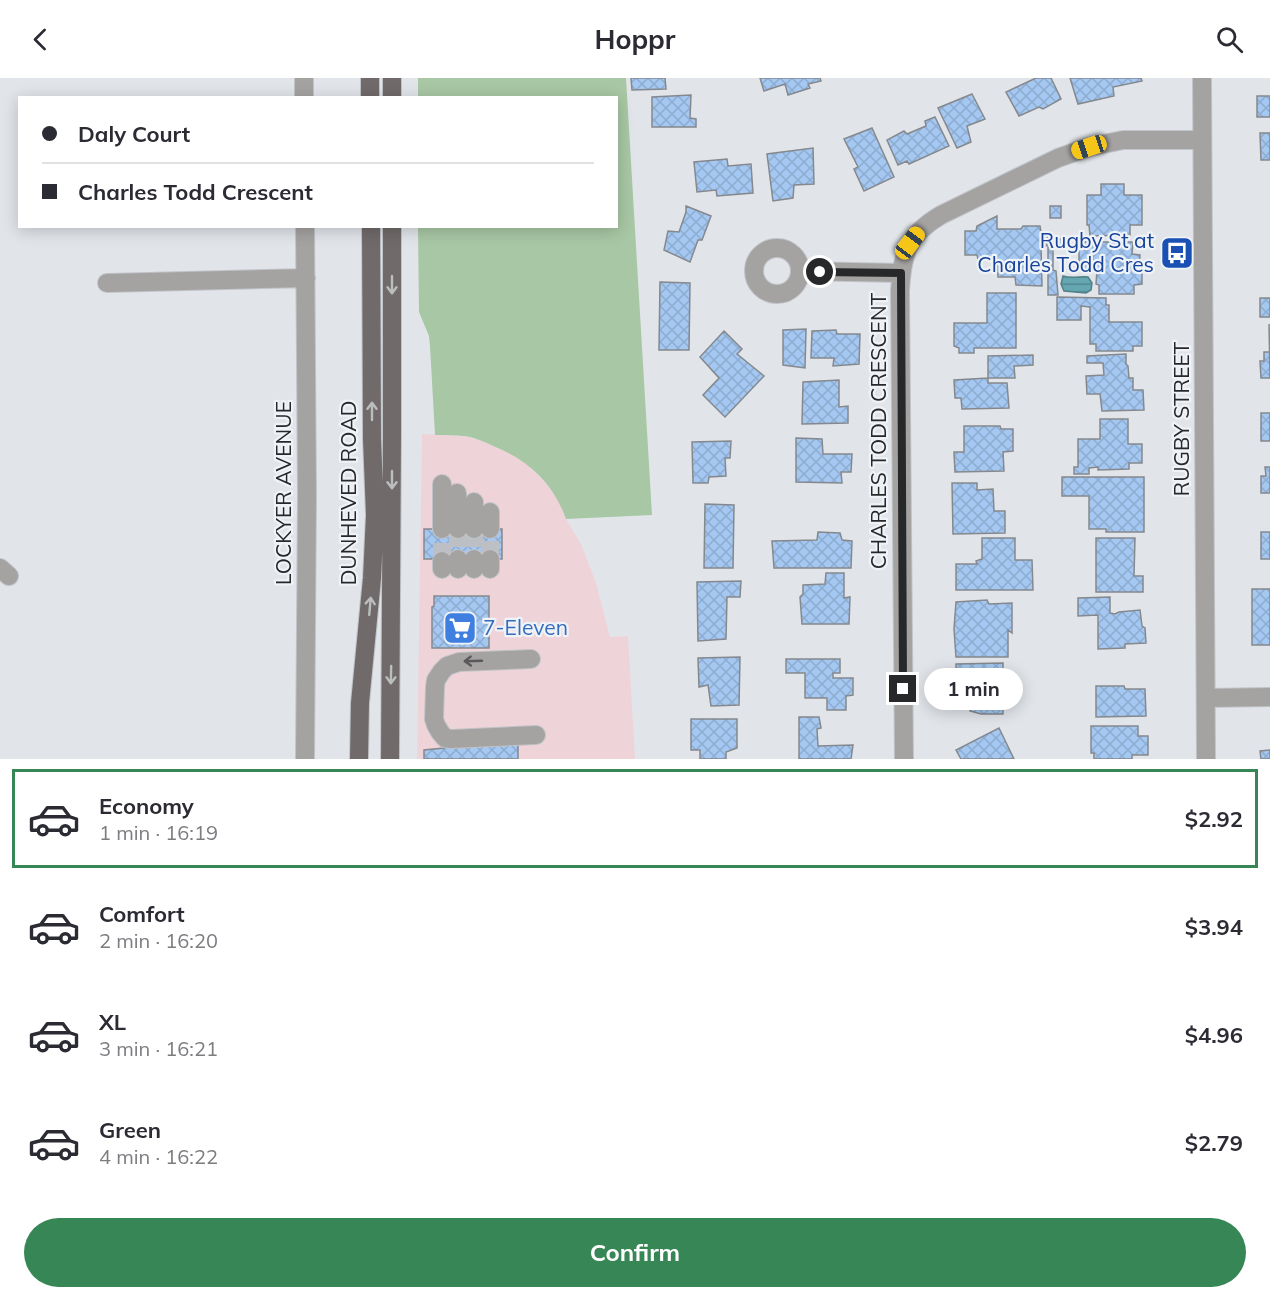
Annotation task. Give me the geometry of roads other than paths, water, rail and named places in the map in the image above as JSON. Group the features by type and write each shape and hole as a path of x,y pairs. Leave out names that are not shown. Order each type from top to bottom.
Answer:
{"main road":[{"path":"370,78 370,96"},
{"path":"392,78 392,96"},
{"name":"DUNHEVED ROAD","path":"359,759 360,703 372,578 375,514 372,439 371,228"},
{"name":"DUNHEVED ROAD","path":"390,759 392,228"}],"street":[{"path":"304,78 304,96"},
{"name":"RUGBY STREET","path":"1202,78 1206,759"},
{"name":"CHARLES TODD CRESCENT","path":"904,759 901,273 910,243 930,221 1058,158 1089,147 1122,140 1202,140"},
{"name":"LOCKYER AVENUE","path":"305,759 306,228"},
{"path":"800,271 901,273"},
{"path":"107,283 306,278"},
{"path":"449,488 471,526 474,502"},
{"path":"531,659 459,662 447,666 439,676 435,687 434,719 440,732 450,740 536,735"},
{"path":"1206,698 1270,697"}],"water":[{"path":"1063,276 1088,277 1092,283 1091,290 1086,293 1064,291 1061,284"}],"tunnel":[{"path":"442,529 442,561"},
{"path":"458,529 458,559"},
{"path":"474,529 474,559"},
{"path":"490,529 490,559"}],"place":[{"name":"Rugby St at Charles Todd Cres","path":"1177,253"},
{"name":"7-Eleven","path":"460,628"}]}
